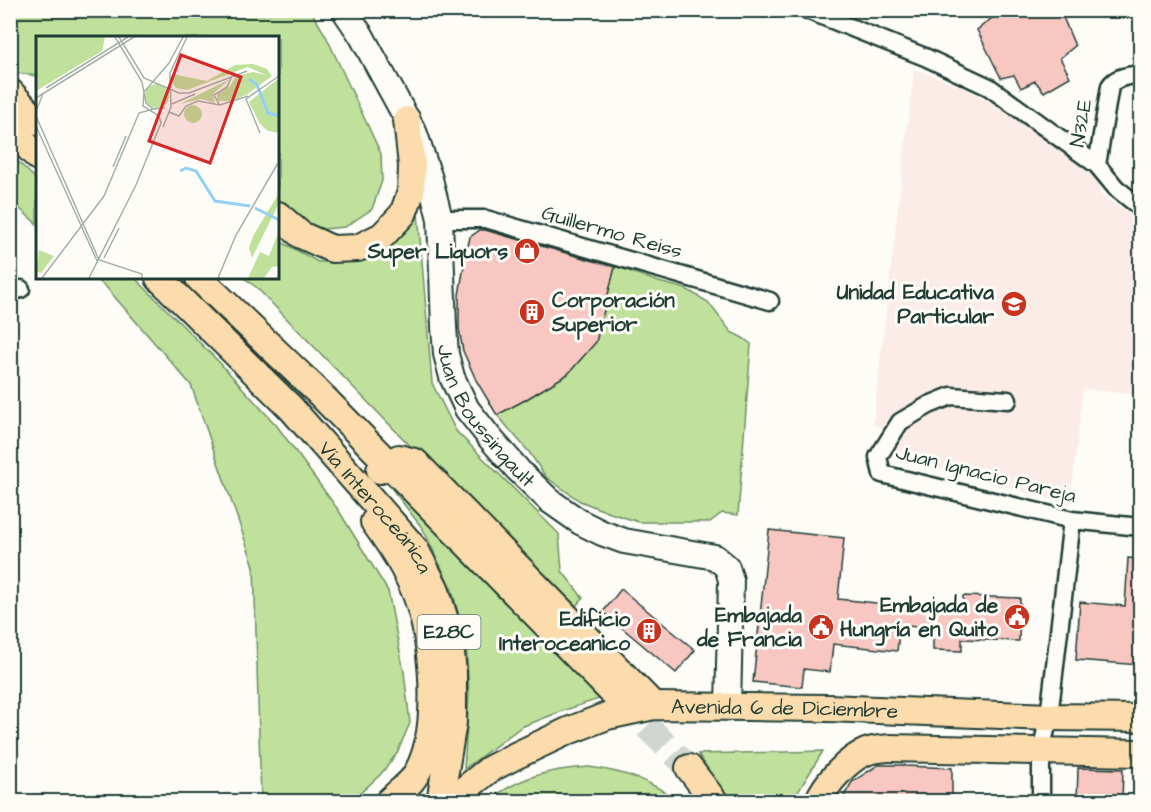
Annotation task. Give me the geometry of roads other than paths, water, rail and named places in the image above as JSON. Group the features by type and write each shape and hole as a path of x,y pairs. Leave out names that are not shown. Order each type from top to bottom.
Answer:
{"main road":[{"name":"Juan Boussingault","path":"344,10 361,35 421,150 440,219 446,354 452,377 467,409 518,470 550,501 580,522 624,541 715,557 727,567 730,580 728,707"},
{"path":"21,109 36,152"},
{"path":"279,216 301,235 332,249 358,248 382,236 403,214 411,192 412,166 407,120"},
{"name":"Vía Interoceánica","path":"160,279 291,408 415,549 435,588 449,633 453,673 453,722 440,801"},
{"name":"Vía Interoceánica","path":"200,279 341,416 617,697"},
{"path":"217,334 237,315"},
{"path":"291,408 377,526 402,565 420,606 431,657 432,709 427,749 411,780 388,801"},
{"path":"316,436 341,416"},
{"path":"362,488 387,464 399,458 415,462 654,706"},
{"name":"Avenida 6 de Diciembre","path":"453,801 490,769 515,756 607,716 654,706 828,708 1049,717 1140,718"},
{"name":"Avenida 6 de Diciembre","path":"818,801 832,777 848,764 866,752 890,747 1140,753"},
{"path":"689,768 715,801"}],"street":[{"path":"807,10 925,57 989,87 1097,165 1116,188 1140,207"},
{"name":"N32E","path":"1097,165 1110,86 1119,78 1140,74"},
{"name":"Guillermo Reiss","path":"440,219 486,219 770,301"},
{"name":"Juan Ignacio Pareja","path":"1008,400 951,396 929,405 900,422 878,458 882,474 1071,520 1140,527"},
{"path":"1041,801 1041,752 1049,717 1071,520"}],"tunnel":[{"path":"619,699 689,768"}],"place":[{"name":"Super Liquors","path":"527,251"},
{"name":"Unidad Educativa Particular","path":"1014,304"},
{"name":"Corporación Superior","path":"532,312"},
{"name":"Embajada de Hungría en Quito","path":"1017,617"},
{"name":"Embajada de Francia","path":"821,627"},
{"name":"Edificio Interoceanico","path":"649,631"}]}
